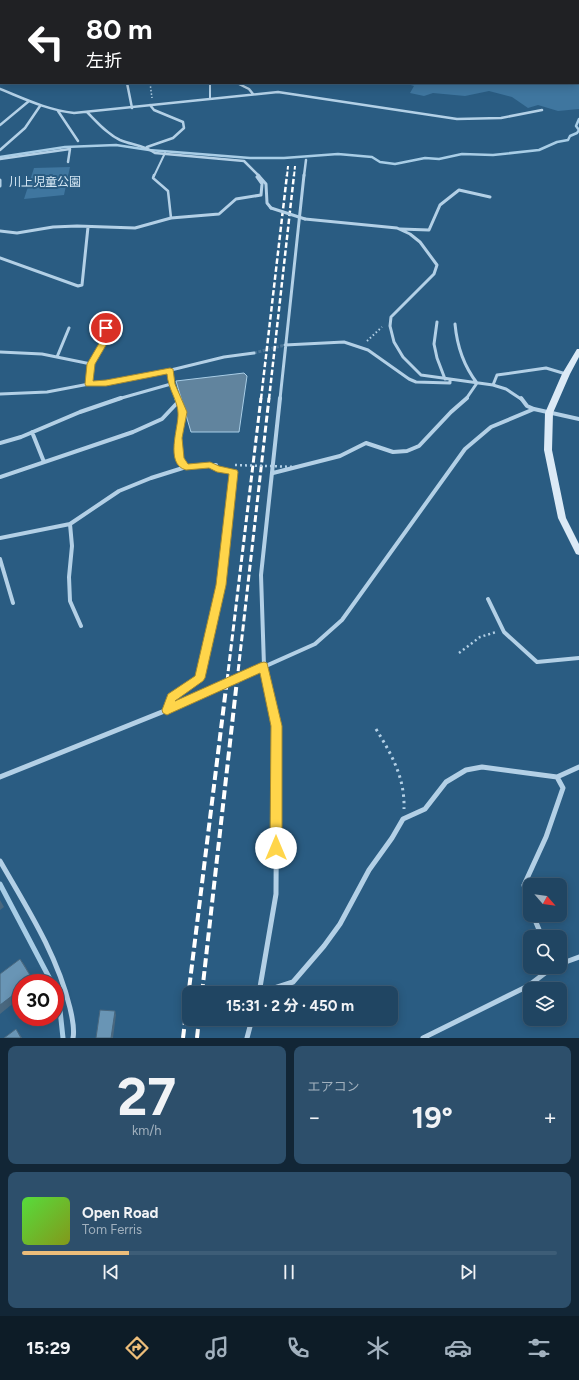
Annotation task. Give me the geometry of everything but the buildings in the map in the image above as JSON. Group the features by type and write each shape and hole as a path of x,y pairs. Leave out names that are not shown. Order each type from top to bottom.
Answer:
{"street":[{"path":"127,84 132,108"},
{"path":"239,84 249,89 252,94"},
{"path":"0,88 40,106 58,111 87,112 278,92 457,119 501,118 542,110"},
{"path":"0,125 29,101"},
{"path":"147,147 173,138 184,128 183,122 154,110 151,105"},
{"path":"0,150 25,128 40,106"},
{"path":"58,111 78,141"},
{"path":"87,112 112,135 120,140 147,147 153,152 244,161 266,184 267,203 271,208 305,219 400,229 429,230 440,205 460,190 490,197"},
{"path":"0,159 70,149 68,162"},
{"path":"306,160 261,575 264,666 277,726 276,894 259,993 293,982 324,946 340,924 369,870 392,838 403,819 425,809 446,782 466,770 482,767 557,777 579,767"},
{"path":"0,232 17,233 53,227 135,228 171,218 219,214 236,199 261,195 262,184 257,178 259,176"},
{"path":"0,180 0,186"},
{"path":"0,258 78,286 82,285 88,227"},
{"path":"400,229 410,233 419,240 432,256 437,265 434,274 391,317 391,333 397,350 412,368 421,375 493,385 506,389 520,397 527,406 534,410 579,419"},
{"path":"437,322 434,344 437,358 445,379"},
{"path":"455,324 458,348 468,372 478,383"},
{"path":"57,357 69,328"},
{"path":"89,384 91,364 105,340 106,328"},
{"path":"285,345 344,342 362,348 385,361 409,379 416,382 450,383 450,380"},
{"path":"579,351 566,374 550,413 548,450 562,518 579,552"},
{"path":"0,352 42,354 91,364"},
{"path":"0,394 47,392 89,384 106,383 224,357 254,352"},
{"path":"493,385 497,375 546,368 566,374"},
{"path":"170,370 171,384 182,412 178,438 179,459 186,467"},
{"path":"273,473 340,456 366,443 393,452 407,451 419,446 451,412 467,398 478,383"},
{"path":"0,443 32,432 82,411 124,397 171,384"},
{"path":"0,477 140,429 162,419 178,402"},
{"path":"0,777 167,710 315,644 342,620 465,449 492,427 534,410"},
{"path":"32,432 44,462"},
{"path":"167,710 172,697 200,678 221,585 234,472 217,469 210,465"},
{"path":"0,538 70,524 119,491 151,478 186,467 216,465"},
{"path":"70,524 72,546 69,577 70,601 80,626"},
{"path":"0,559 13,603"},
{"path":"488,599 504,632 538,662 579,658"},
{"path":"527,878 546,837 563,788 557,777"},
{"path":"0,861 49,947 63,981 69,1002 74,1033 73,1038"},
{"path":"567,961 579,957"},
{"path":"423,1038 438,1035 528,986 544,974"},
{"path":"248,1038 251,1026"}],"lane":[{"path":"210,84 210,99"},
{"path":"165,154 153,178 168,191 171,218"}],"path":[{"path":"150,84 151,105"},
{"path":"362,348 373,335 390,323"},
{"path":"235,465 298,467"},
{"path":"459,653 474,640 488,633 504,632"},
{"path":"376,729 394,759 401,776 405,795 403,819"}],"green space":[{"path":"407,84 579,84 579,109 558,111 538,105 528,108 512,97 489,91 465,96 433,93 424,96 410,93 414,86"},
{"name":"川上児童公園","path":"70,167 64,195 24,199 34,168"}],"shaded area":[{"path":"244,373 247,376 239,432 191,432 176,381"}],"waterway":[{"path":"0,157 65,147 116,145 149,150 250,158 284,158 338,154 372,157 380,162 395,164 425,158 439,159 462,154 493,155 539,150 557,142 568,140 570,136 577,133 579,130 576,126 579,119"},
{"path":"0,884 47,974"},
{"path":"62,1026 63,1038"}],"tunnel":[{"path":"254,353 285,345"}],"railway":[{"path":"287,176 288,166"},
{"path":"294,176 295,166"},
{"path":"261,399 287,175"},
{"path":"269,399 294,175"},
{"path":"227,681 261,398"},
{"path":"237,681 269,398"},
{"path":"183,1038 227,680"},
{"path":"203,986 237,680"},
{"path":"197,1038 198,1026"}],"route":[{"path":"106,328 105,340 91,364 88,378 89,384 106,383 170,370 171,384 182,412 178,438 179,459 186,467 210,465 217,469 234,472 221,585 200,678 172,697 167,710 264,666 277,726 276,848"}]}
